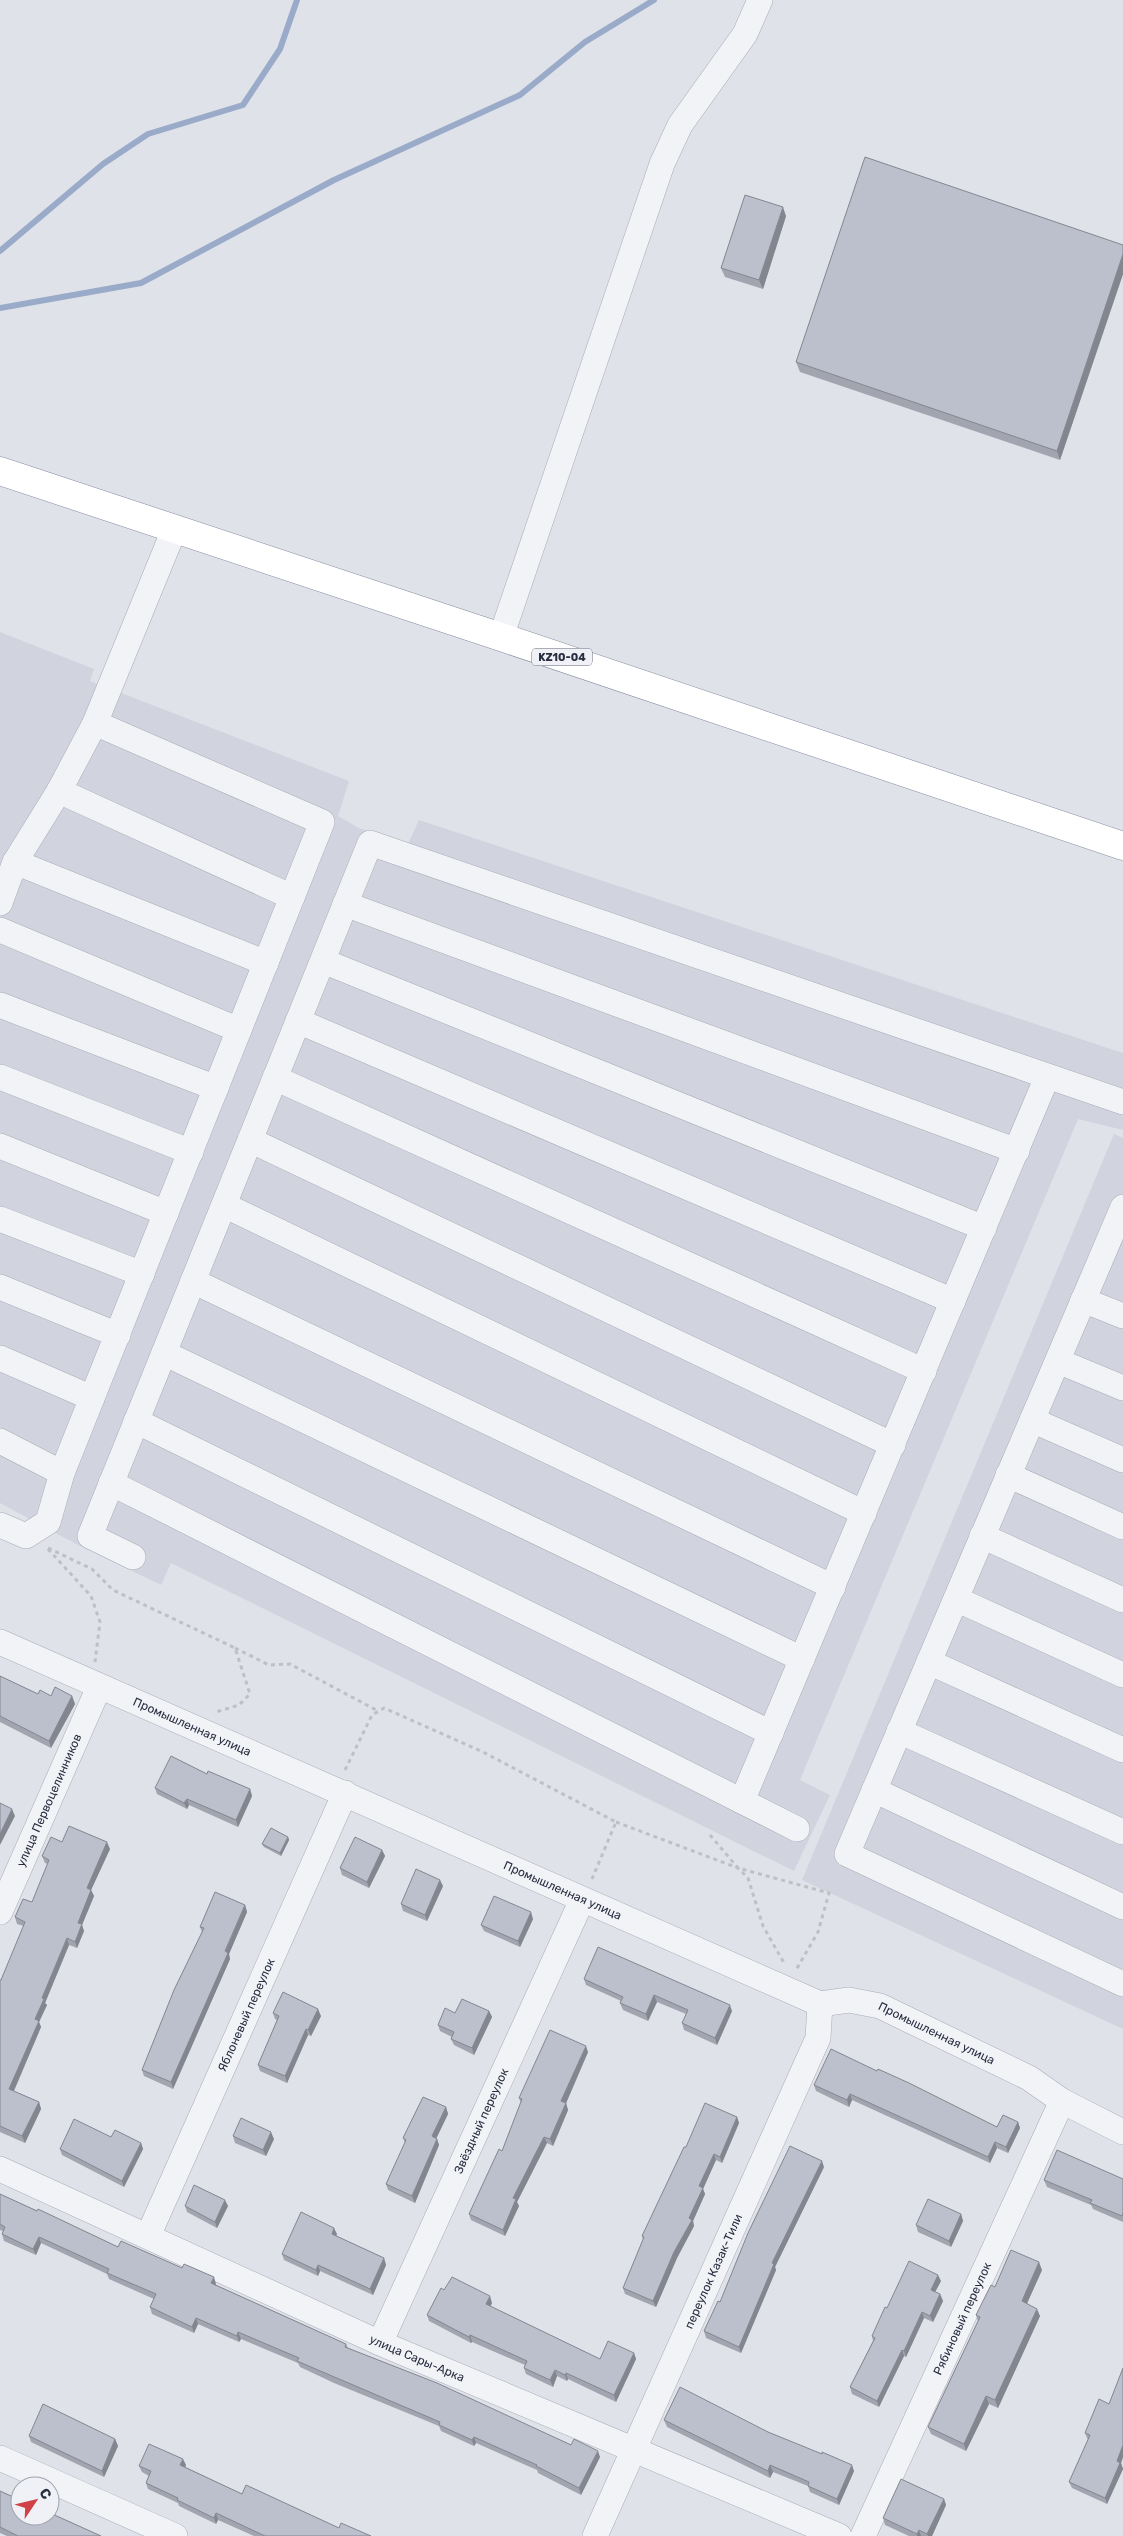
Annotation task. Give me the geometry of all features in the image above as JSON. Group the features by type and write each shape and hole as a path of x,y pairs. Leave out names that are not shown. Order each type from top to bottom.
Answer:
{"highway":[{"name":"KZ10-04","path":"0,471 174,530 501,636 1123,846"}],"lane":[{"path":"501,636 662,164 680,125 745,34 760,0"},
{"path":"0,902 15,862 59,791 94,723 174,530"},
{"path":"0,1525 26,1536 43,1538 62,1473 322,822 94,723"},
{"path":"59,791 292,897"},
{"path":"133,1557 90,1536 370,843 1047,1078 1123,1102"},
{"path":"15,862 266,963"},
{"path":"345,904 1016,1151"},
{"path":"0,930 239,1030"},
{"path":"323,961 984,1228"},
{"path":"0,1005 216,1088"},
{"path":"298,1021 953,1301"},
{"path":"0,1077 190,1152"},
{"path":"275,1078 924,1371"},
{"path":"742,1801 1047,1078"},
{"path":"250,1140 893,1445"},
{"path":"0,1146 166,1212"},
{"path":"224,1205 864,1513"},
{"path":"1123,1207 1116,1243 1083,1300 847,1854 1123,1984"},
{"path":"0,1219 142,1274"},
{"path":"193,1281 833,1587"},
{"path":"0,1288 118,1335"},
{"path":"1083,1300 1123,1316"},
{"path":"164,1353 802,1659"},
{"path":"0,1358 92,1398"},
{"path":"1058,1360 1123,1388"},
{"path":"1032,1420 1123,1460"},
{"path":"136,1421 771,1733"},
{"path":"0,1441 62,1473"},
{"path":"1008,1476 1123,1527"},
{"path":"111,1483 797,1829"},
{"path":"982,1536 1123,1600"},
{"path":"956,1599 1123,1675"},
{"name":"Промышленная улица","path":"0,1642 820,2004 849,2000 880,2006 1030,2078 1062,2101 1123,2132"},
{"path":"929,1662 1123,1750"},
{"name":"улица Первоцелинников","path":"0,1912 96,1686"},
{"path":"899,1731 1123,1832"},
{"path":"874,1790 1123,1907"},
{"name":"Яблоневый переулок","path":"148,2236 340,1791"},
{"name":"Звёздный переулок","path":"380,2343 582,1900"},
{"name":"переулок Казак-Тили","path":"595,2536 818,2038 820,2004"},
{"name":"Рябиновый переулок","path":"862,2536 1062,2101"},
{"name":"улица Сары-Арка","path":"0,2169 380,2343 839,2536"},
{"path":"0,2458 175,2536"}],"path":[{"path":"43,1538 92,1569 112,1590 269,1665 290,1664 378,1711"},
{"path":"43,1538 91,1596 100,1622 96,1686"},
{"path":"183,1723 239,1705 250,1694 235,1648"},
{"path":"340,1791 372,1714 384,1708 483,1752 616,1822 738,1868 828,1893 818,1932 796,1969 797,1976"},
{"path":"582,1900 616,1822"},
{"path":"710,1835 748,1878 763,1926 786,1966"}],"shaded area":[{"path":"0,632 94,669 90,681 349,781 338,816 359,828 408,844 419,820 1123,1053 1123,1130 1078,1119 800,1780 830,1795 794,1871 171,1563 161,1585 76,1544 0,1503"},
{"path":"1114,1134 1123,1138 1123,2029 802,1880"}],"building":[{"path":"865,157 1123,245 1123,254 1057,451 796,362"},
{"path":"745,195 783,207 759,280 721,268"},
{"path":"0,1676 38,1694 40,1690 51,1696 55,1687 72,1696 49,1741 0,1716"},
{"path":"171,1756 207,1774 208,1771 250,1789 236,1820 187,1799 184,1803 155,1788"},
{"path":"0,1803 12,1809 0,1834"},
{"path":"69,1826 107,1842 87,1888 91,1890 78,1923 82,1924 75,1942 67,1938 42,1998 44,1999 35,2019 39,2021 9,2089 39,2102 22,2136 0,2126 0,1980 25,1922 15,1917 23,1899 32,1902 49,1860 42,1856 51,1837 62,1842"},
{"path":"271,1828 288,1837 280,1853 262,1844"},
{"path":"355,1837 382,1850 367,1882 340,1868"},
{"path":"416,1869 440,1880 425,1915 401,1904"},
{"path":"215,1892 245,1905 225,1951 228,1953 171,2082 142,2070 174,1990 204,1928 200,1927"},
{"path":"494,1896 531,1912 518,1941 481,1925"},
{"path":"598,1947 730,2005 715,2038 682,2023 688,2010 654,1995 646,2014 620,2003 623,1997 584,1979"},
{"path":"283,1992 318,2009 308,2030 306,2029 285,2076 258,2065 279,2016 273,2013"},
{"path":"462,1999 489,2011 472,2048 451,2039 454,2032 438,2025 445,2008 455,2013"},
{"path":"550,2030 586,2046 561,2101 566,2103 550,2139 544,2137 513,2198 516,2199 503,2230 469,2214 499,2149 502,2151 522,2099 519,2098"},
{"path":"831,2049 877,2071 878,2069 909,2083 997,2127 1003,2115 1018,2122 1006,2147 995,2142 988,2157 850,2094 847,2100 814,2085"},
{"path":"423,2097 446,2107 432,2136 437,2139 412,2196 386,2184 406,2140 403,2138"},
{"path":"705,2103 737,2117 720,2157 714,2154 699,2186 703,2188 689,2218 692,2220 674,2252 653,2301 623,2288 644,2237 642,2236 684,2147 686,2147"},
{"path":"241,2118 271,2132 263,2150 233,2136"},
{"path":"74,2119 111,2137 115,2130 141,2143 122,2181 60,2149"},
{"path":"790,2146 822,2161 772,2263 774,2264 739,2347 704,2331 718,2301 720,2302 748,2233"},
{"path":"1057,2150 1123,2179 1122,2216 1090,2203 1092,2200 1044,2180"},
{"path":"194,2185 225,2200 215,2222 185,2206"},
{"path":"0,2194 37,2211 38,2209 118,2247 121,2241 182,2268 184,2264 214,2277 211,2283 346,2344 345,2347 437,2383 571,2445 574,2439 598,2451 579,2488 537,2465 474,2437 472,2440 439,2425 440,2422 297,2361 299,2358 238,2332 237,2336 196,2318 192,2327 150,2307 156,2294 107,2273 109,2269 39,2237 33,2249 2,2234 5,2227 0,2224"},
{"path":"928,2199 961,2214 949,2241 916,2225"},
{"path":"301,2212 334,2228 332,2234 384,2258 370,2289 318,2265 316,2270 282,2254"},
{"path":"1011,2250 1039,2262 1022,2301 1037,2309 995,2400 986,2396 964,2444 928,2427 980,2317 976,2315 991,2285 995,2287"},
{"path":"909,2261 938,2275 931,2290 940,2294 930,2316 922,2312 904,2351 902,2350 877,2401 850,2387 875,2338 872,2336 885,2307 887,2308"},
{"path":"452,2277 490,2296 486,2304 600,2359 608,2341 634,2353 614,2395 566,2373 565,2375 555,2370 550,2380 524,2368 527,2361 470,2335 469,2337 427,2315 441,2288 444,2290"},
{"path":"1123,2368 1123,2445 1117,2461 1120,2463 1105,2498 1069,2482 1090,2435 1085,2433 1099,2399 1109,2404"},
{"path":"680,2387 768,2432 852,2465 837,2499 808,2486 809,2482 770,2465 768,2471 664,2420"},
{"path":"43,2404 115,2439 102,2471 29,2436"},
{"path":"149,2444 183,2459 180,2465 242,2494 246,2485 339,2528 341,2523 371,2536 265,2536 216,2513 214,2518 146,2483 151,2471 139,2466"},
{"path":"901,2479 944,2499 927,2534 919,2530 917,2534 883,2518"},
{"path":"0,2491 10,2496 10,2526 60,2526 60,2518 101,2536 18,2536 0,2527"}],"waterway":[{"path":"0,251 103,164 148,134 243,105 280,49 297,0"},
{"path":"0,308 141,283 334,180 520,95 585,42 654,0"}]}
